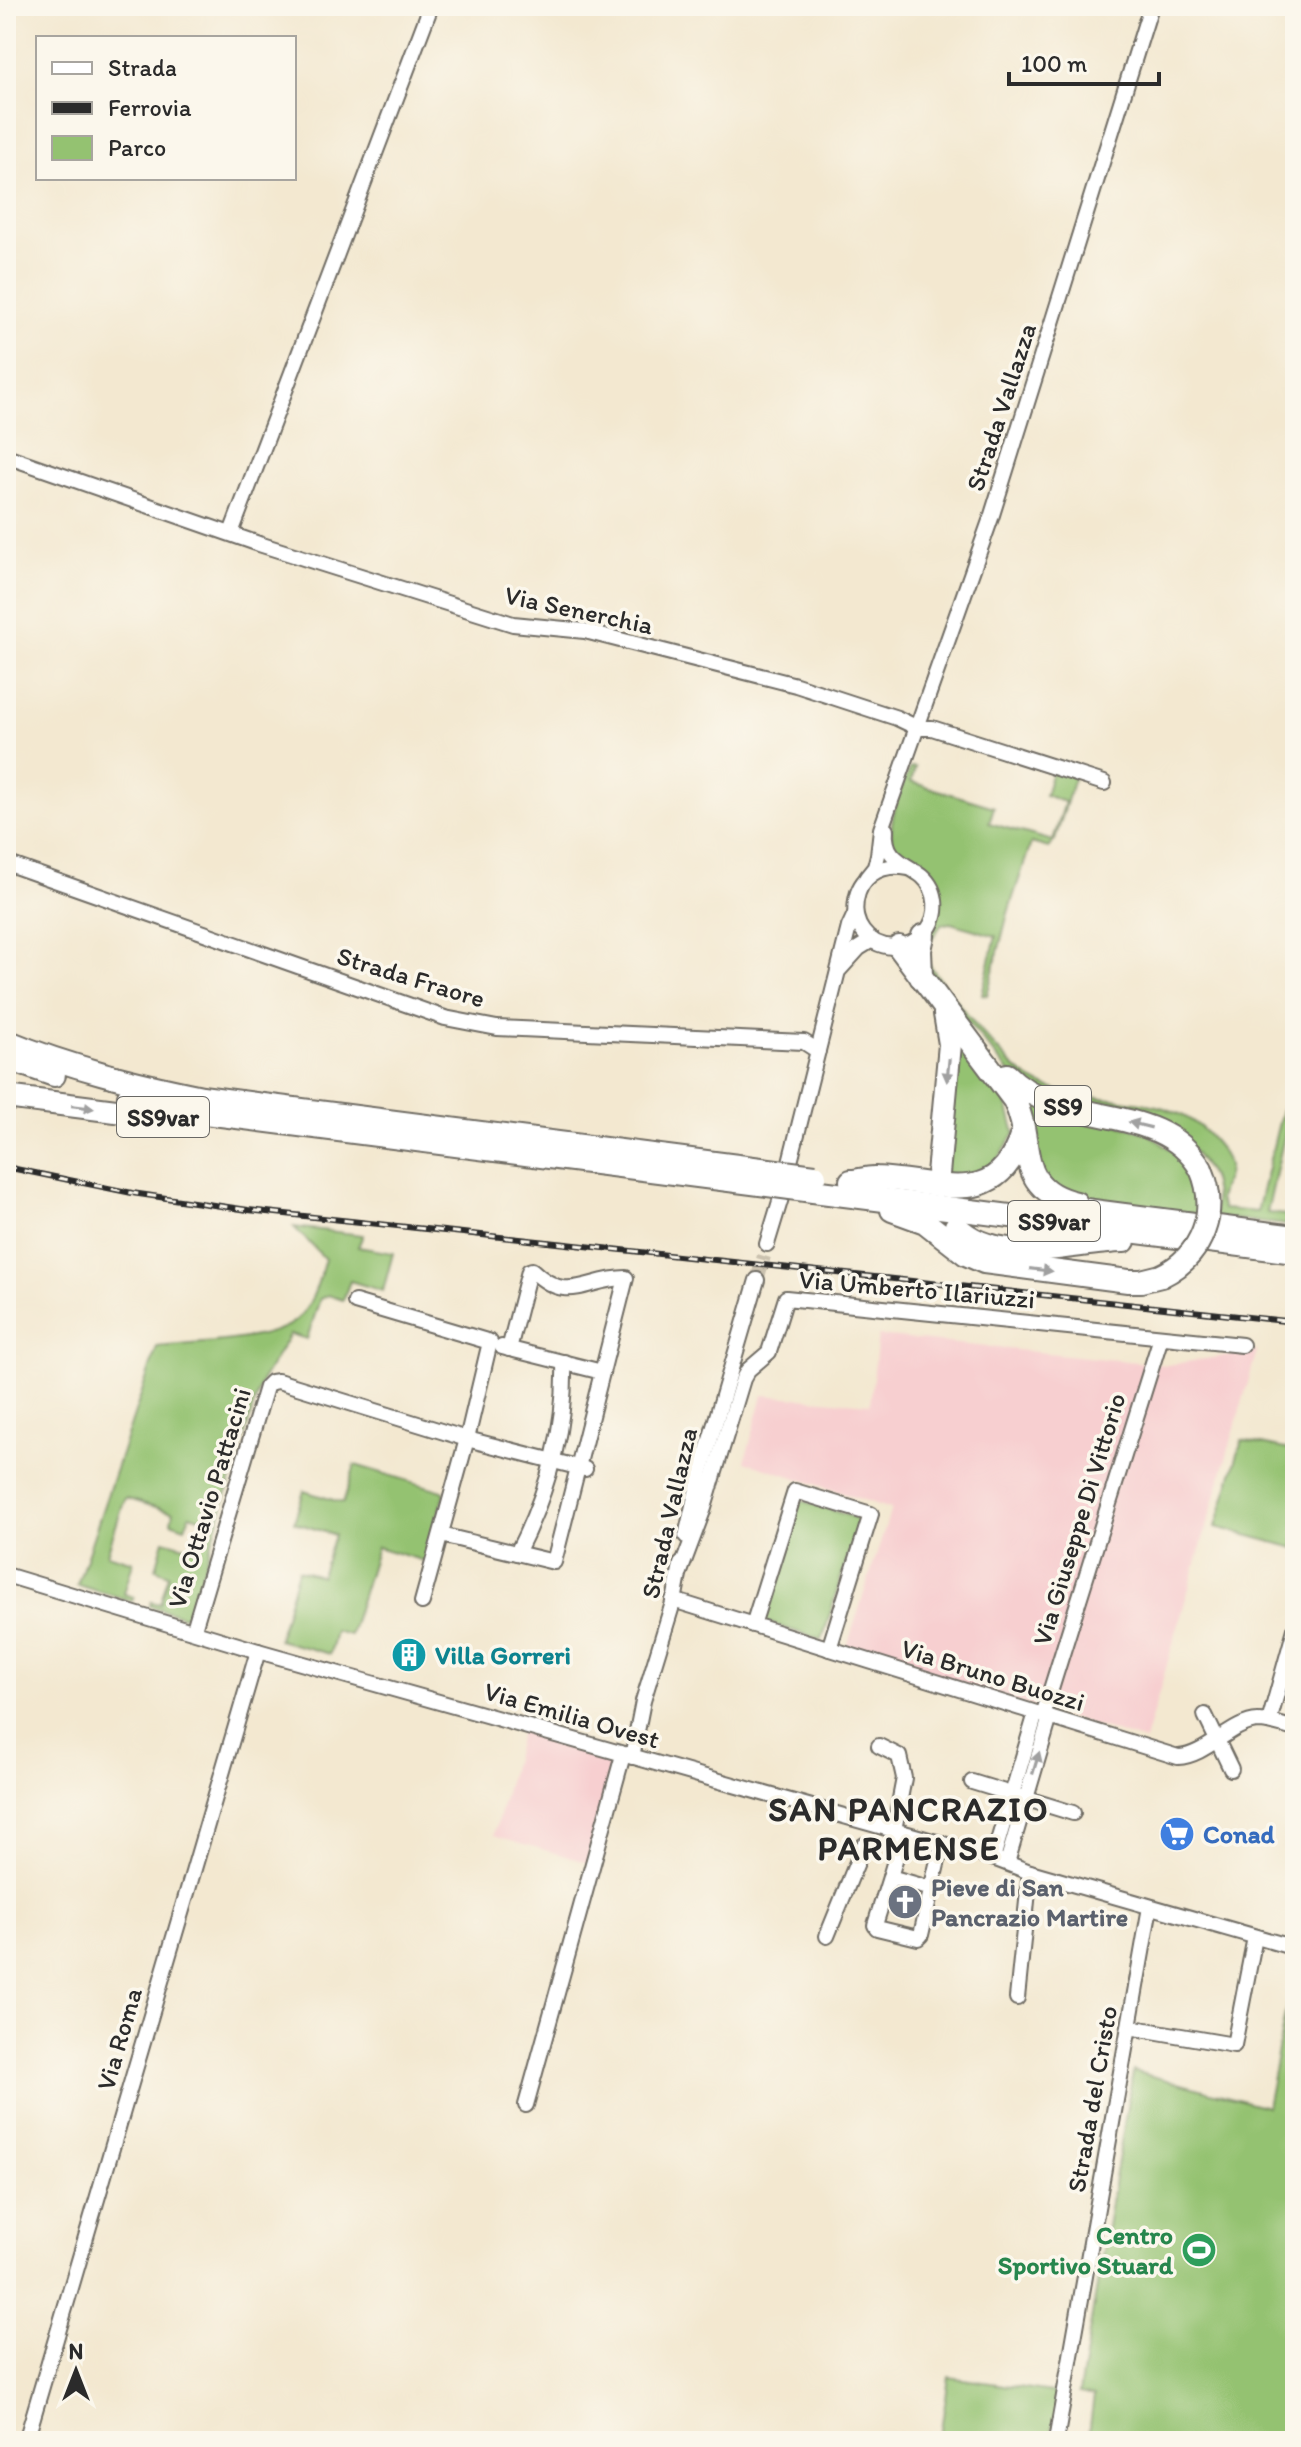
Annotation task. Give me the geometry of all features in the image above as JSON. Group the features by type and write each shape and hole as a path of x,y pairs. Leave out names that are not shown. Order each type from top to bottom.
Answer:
{"highway":[{"name":"SS9","path":"923,936 920,950 933,993 947,1019 950,1038 938,1174"},
{"name":"SS9","path":"899,947 1011,1095 1020,1113 1032,1174 1046,1190 1077,1203 1179,1216 1230,1228"},
{"name":"SS9","path":"814,1183 914,1217 966,1254 991,1263 1128,1281 1161,1276 1186,1259 1204,1232 1209,1198 1201,1169 1183,1146 1159,1131 1056,1105 1026,1091 1008,1076 968,1028 933,993"},
{"path":"6,1041 73,1066 129,1082 202,1097 760,1176"},
{"path":"6,1058 85,1085 180,1110 320,1129 760,1176"},
{"name":"SS9var","path":"6,1097 257,1129 320,1129"},
{"name":"SS9","path":"851,1181 873,1177 956,1187 979,1186 1006,1168 1022,1133"},
{"name":"SS9var","path":"760,1176 1295,1252"},
{"name":"SS9var","path":"814,1183 851,1181 1295,1237"},
{"path":"956,1226 982,1244 1009,1250 1100,1242 1162,1241 1176,1237"}],"street":[{"path":"231,533 431,6"},
{"name":"Strada Vallazza","path":"790,1162 849,927 855,914 856,894 875,867 881,829 995,505 1151,6"},
{"name":"Via Senerchia","path":"6,456 513,624 585,631 796,685 897,718 918,728 932,728 1104,783"},
{"path":"855,914 864,933 872,940 899,947 923,936 933,921 933,893 923,878 891,852 885,836 886,818"},
{"name":"Strada Fraore","path":"6,863 445,1018 497,1028 804,1042 818,1051"},
{"path":"867,877 886,867 908,868"},
{"path":"840,969 859,948 872,940"},
{"path":"765,1250 781,1198"},
{"path":"441,1535 554,1562 582,1468 626,1278 573,1289 553,1285 529,1271 509,1349"},
{"name":"Strada Vallazza","path":"526,2105 608,1805 628,1756 673,1600 698,1482 757,1280"},
{"name":"Via Umberto Ilariuzzi","path":"680,1572 704,1508 743,1379 748,1370 769,1352 786,1298 1242,1345"},
{"path":"355,1302 490,1344 602,1372"},
{"name":"Via Giuseppe Di Vittorio","path":"1000,1861 1161,1337"},
{"path":"422,1602 490,1344"},
{"path":"517,1553 537,1511 552,1460 561,1416 564,1362"},
{"name":"Via Ottavio Pattacini","path":"194,1629 266,1387 271,1382 278,1381 467,1439"},
{"path":"467,1439 582,1468"},
{"path":"753,1625 795,1491 871,1514 829,1649"},
{"name":"Via Emilia Ovest","path":"6,1575 194,1629 258,1651 871,1827 942,1844 1295,1948"},
{"name":"Via Bruno Buozzi","path":"673,1600 1178,1757 1187,1757 1254,1721 1269,1722"},
{"path":"1295,1629 1288,1675 1269,1722 1295,1729"},
{"name":"Via Roma","path":"26,2441 258,1651"},
{"path":"1205,1715 1231,1769"},
{"path":"879,1746 899,1756 903,1772 898,1832 890,1877 875,1925 877,1928 918,1938 921,1935 942,1844"},
{"path":"972,1782 1073,1813"},
{"path":"827,1936 864,1845"},
{"path":"1017,1998 1030,1872"},
{"path":"890,1877 932,1885"},
{"name":"Strada del Cristo","path":"1056,2441 1150,1907"},
{"path":"1129,2027 1234,2045 1255,1937"}],"shaded area":[{"path":"878,1336 1167,1365 1257,1351 1145,1741 846,1650 891,1509 745,1461 763,1395 870,1404"},
{"path":"521,1731 624,1762 589,1863 494,1835"}],"green space":[{"path":"911,767 915,767 911,782 994,807 989,823 1053,841 1065,802 1045,795 1053,768 1075,775 1055,840 1049,848 1031,843 1008,913 987,995 982,994 996,936 951,923 942,924 927,945 929,964 991,1043 1030,1079 1052,1089 1149,1104 1193,1122 1215,1142 1227,1161 1227,1174 1219,1200 1223,1209 1257,1212 1295,1057 1295,1088 1267,1213 1295,1216 1295,1226 1214,1217 1215,1197 1211,1177 1186,1142 1149,1122 1069,1104 1023,1084 1006,1069 942,994 927,974 922,952 938,911 936,889 925,875 901,858 892,838 894,813"},
{"path":"955,1039 1006,1101 1015,1133 987,1177 943,1175"},
{"path":"1022,1095 1147,1133 1191,1164 1202,1215 1069,1197 1046,1184"},
{"path":"294,1227 363,1235 358,1247 393,1253 383,1291 350,1281 343,1300 328,1295 320,1299 307,1339 290,1334 261,1382 190,1613 183,1616 150,1606 151,1602 160,1604 169,1574 156,1569 164,1540 199,1550 209,1521 190,1515 185,1527 171,1522 173,1512 125,1498 107,1554 133,1562 124,1594 134,1597 132,1601 77,1585 157,1347 250,1337 269,1333 296,1320 311,1300 325,1259"},
{"path":"1242,1440 1295,1451 1295,1548 1216,1527"},
{"path":"355,1465 443,1491 445,1494 424,1561 377,1547 350,1635 335,1631 330,1654 278,1640 298,1570 321,1576 334,1535 294,1522 304,1491 343,1503"},
{"path":"800,1500 859,1519 822,1640 763,1621"},
{"name":"Centro Sportivo Stuard","path":"1295,1962 1295,2441 1122,2441 1089,2434 1094,2396 1079,2393 1133,2071 1267,2107"},
{"path":"949,2377 1059,2393 1050,2441 970,2441 940,2436"}],"tunnel":[{"path":"757,1280 764,1256"}],"railway":[{"path":"6,1167 132,1193 248,1210 1295,1322"}],"place":[{"name":"Villa Gorreri","path":"409,1655"},
{"name":"Conad","path":"1177,1834"},
{"name":"Pieve di San Pancrazio Martire","path":"905,1902"},
{"name":"Centro Sportivo Stuard","path":"1199,2250"}],"district":[{"name":"SAN PANCRAZIO PARMENSE","path":"909,1828"}]}
